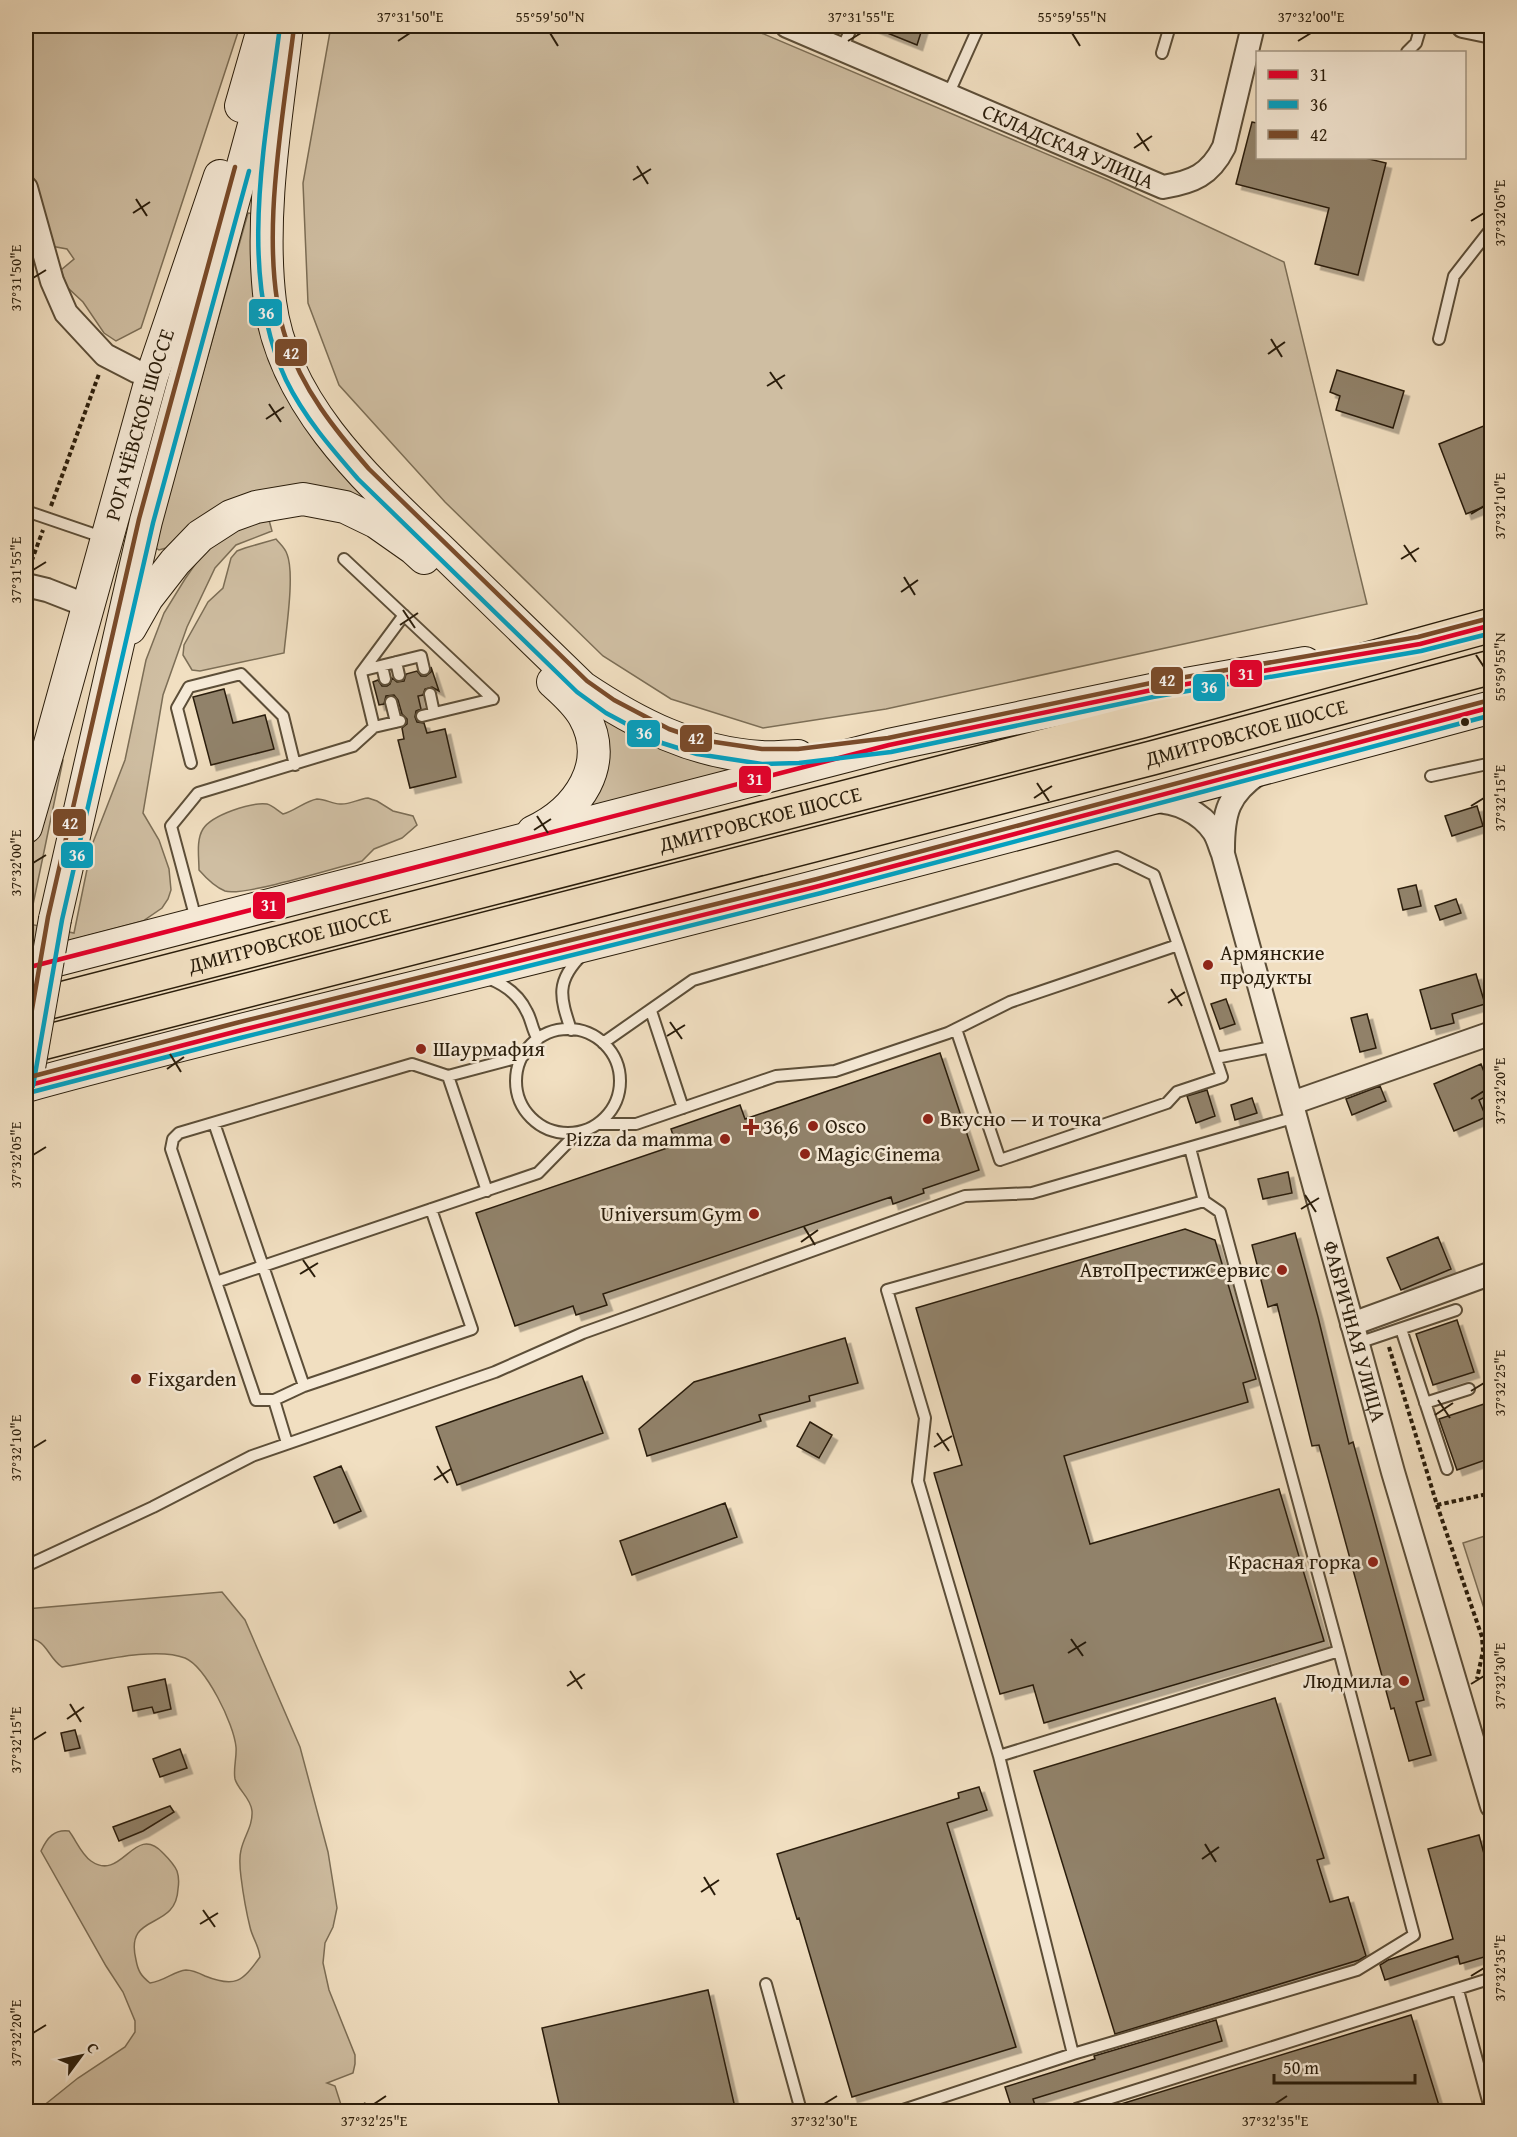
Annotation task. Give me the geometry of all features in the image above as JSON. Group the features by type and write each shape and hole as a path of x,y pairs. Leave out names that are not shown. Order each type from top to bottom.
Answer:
{"highway":[{"name":"ДМИТРОВСКОЕ ШОССЕ","path":"26,1008 1119,727 1491,625"},
{"name":"ДМИТРОВСКОЕ ШОССЕ","path":"26,1047 1140,761 1491,667"}],"main road":[{"name":"РОГАЧЁВСКОЕ ШОССЕ","path":"26,827 152,376 231,142 264,26"},
{"path":"281,26 146,521 55,919 26,1085 125,1058 595,943 1143,801 1491,707"},
{"path":"287,26 267,211 270,304 294,379 315,414 348,457 401,512 582,687 619,711 666,736 699,747 762,758 889,745"},
{"path":"114,658 147,598 175,562 200,536 231,516 256,507 303,499 345,507 376,522 413,548 573,701 583,715 591,733 594,754 587,783 575,800 538,829 502,846"},
{"path":"26,968 889,745 1152,690 1420,644"}],"street":[{"name":"СКЛАДСКАЯ УЛИЦА","path":"787,26 1162,187 1184,183 1200,176 1216,163 1224,147 1253,26"},
{"path":"1463,26 1491,32"},
{"path":"26,188 52,282 66,313 105,355 136,371 152,376"},
{"path":"27,588 47,590 88,606"},
{"name":"ФАБРИЧНАЯ УЛИЦА","path":"1223,854 1226,811 1234,795 1245,783 1268,768"},
{"name":"ФАБРИЧНАЯ УЛИЦА","path":"1143,801 1166,801 1202,818 1214,832 1223,854 1393,1472 1483,1748 1491,1806"},
{"path":"1294,1110 1491,1033"},
{"path":"1355,1333 1491,1273"}],"lane":[{"path":"842,49 852,26"},
{"path":"948,94 979,26"},
{"path":"1162,53 1170,26"},
{"path":"1408,51 1416,43 1421,26"},
{"path":"1439,339 1454,276 1490,230 1491,222"},
{"path":"26,511 106,539"},
{"path":"344,558 493,699 422,716"},
{"path":"374,727 361,673 404,615"},
{"path":"363,670 421,656 424,669"},
{"path":"396,662 399,675"},
{"path":"382,666 385,679"},
{"path":"191,763 177,708 189,687 241,674 283,716 295,765"},
{"path":"430,694 434,713"},
{"path":"197,923 171,826 198,793 352,746 374,727 398,722 391,702"},
{"path":"1431,776 1491,763"},
{"path":"603,1043 693,980 1117,857 1154,875 1222,1077 1177,1092 1167,1103 1000,1160 956,1029"},
{"path":"571,1030 561,1000 564,982 574,963 595,943"},
{"path":"598,1124 613,1107 620,1085 616,1062 603,1043 593,1036 571,1030 548,1033 538,1039 523,1056 516,1078 517,1090 526,1111 543,1127 565,1133 577,1132 598,1124 636,1124 776,1076 835,1071 956,1029 1010,1002 1178,945"},
{"path":"472,973 502,984 515,995 528,1012 533,1032 538,1039"},
{"path":"651,1011 683,1108"},
{"path":"1216,1058 1276,1046"},
{"path":"431,1209 472,1329 304,1386 274,1400 256,1400 171,1149 172,1139 179,1133 412,1064 448,1076 523,1056"},
{"path":"448,1076 486,1191"},
{"path":"26,1566 153,1507 252,1456 495,1372 583,1333 965,1196 1032,1193 1190,1148 1294,1110"},
{"path":"214,1123 304,1386"},
{"path":"216,1282 538,1173 577,1132"},
{"path":"900,2111 1073,2054 1357,1970 1414,1935 1220,1212 1204,1201 1190,1148"},
{"path":"1073,2054 999,1756 918,1481 925,1418 887,1290 1204,1201"},
{"path":"1355,1333 1385,1334 1456,1311"},
{"path":"1401,1329 1447,1468"},
{"path":"1425,1403 1469,1389"},
{"path":"274,1400 287,1443"},
{"path":"999,1756 1339,1651"},
{"path":"1075,2112 1087,2106 1491,1978"},
{"path":"766,1984 800,2107 807,2112"},
{"path":"1458,1990 1491,2112"}],"path":[{"path":"27,588 47,519 105,355"},
{"path":"1385,1334 1437,1505 1482,1637 1483,1651 1477,1679"},
{"path":"1437,1505 1491,1493"},
{"path":"350,2112 366,2104"}],"shaded area":[{"path":"26,26 240,26 141,328 116,341 104,333 83,302 67,287 61,270 74,259 67,249 51,246 26,149"},
{"path":"331,26 745,26 1108,180 1284,262 1367,604 886,709 763,728 671,699 603,656 445,502 339,385 308,303 303,183"},
{"path":"248,213 254,214 256,280 367,497 367,503 195,521 166,548 159,550 155,543"},
{"path":"269,520 272,531 236,545 215,568 187,627 163,695 143,813 159,840 169,869 171,890 168,899 162,908 143,921 26,952 26,854 40,821 59,756 63,760 29,924 74,933 92,845 125,760 146,660 164,613 203,553 223,536 251,523"},
{"path":"276,539 287,554 290,575 284,653 200,671 192,670 183,655 184,645 208,602 223,588 231,558 237,551"},
{"path":"605,716 731,769 729,772 594,807 592,802 600,721"},
{"path":"368,798 393,811 413,816 417,825 402,838 374,849 362,861 270,886 235,892 225,891 214,885 199,870 198,849 201,833 208,824 223,814 242,807 260,804 269,805 283,814 317,799 343,804"},
{"path":"1492,1534 1491,1630 1463,1543"},
{"path":"222,1592 245,1620 300,1747 328,1852 337,1908 333,1927 325,1943 323,1963 329,1990 355,2055 353,2073 327,2083 335,2086 343,2111 37,2111 78,2078 125,2047 135,2032 135,2021 123,1992 41,1851 52,1835 59,1831 69,1831 87,1858 102,1866 111,1865 144,1844 153,1845 174,1866 179,1880 175,1902 169,1911 143,1927 137,1934 134,1945 139,1970 150,1983 186,1970 215,1980 231,1982 243,1977 260,1957 251,1931 240,1867 241,1850 251,1821 251,1806 235,1779 236,1747 225,1711 202,1672 185,1658 158,1654 125,1656 62,1667 39,1641 26,1638 26,1609"}],"building":[{"path":"870,26 923,26 917,45"},
{"path":"1252,122 1256,123 1256,159 1369,159 1386,163 1358,275 1315,264 1329,208 1236,184"},
{"path":"1337,370 1404,391 1393,428 1336,410 1340,396 1330,392"},
{"path":"1491,423 1491,504 1466,514 1439,444"},
{"path":"431,667 439,691 432,687 425,689 423,695 418,696 421,709 416,711 415,717 417,722 424,723 427,733 445,729 456,777 410,788 398,740 404,739 402,728 407,724 407,719 402,714 394,695 386,696 384,704 379,705 373,682 378,680 382,686 387,686 392,678 397,682 404,681 406,674 417,671 421,676 426,676 431,672"},
{"path":"224,689 233,723 265,715 274,749 211,765 193,697"},
{"path":"1477,806 1483,826 1452,836 1445,816"},
{"path":"1416,885 1421,906 1403,910 1398,889"},
{"path":"1456,899 1461,913 1440,920 1435,906"},
{"path":"1476,974 1485,1004 1452,1014 1454,1023 1431,1029 1420,990"},
{"path":"1226,999 1235,1024 1220,1029 1211,1004"},
{"path":"1367,1014 1376,1048 1360,1052 1351,1018"},
{"path":"940,1053 979,1170 923,1189 924,1193 893,1204 891,1197 603,1294 607,1305 576,1315 573,1306 515,1326 476,1213 676,1145 671,1129 740,1105 745,1119"},
{"path":"1481,1064 1491,1090 1491,1094 1479,1100 1486,1117 1454,1131 1434,1084"},
{"path":"1380,1086 1386,1101 1352,1115 1346,1099"},
{"path":"1207,1090 1215,1116 1196,1123 1187,1096"},
{"path":"1252,1098 1257,1113 1235,1120 1231,1105"},
{"path":"1288,1172 1292,1193 1263,1199 1258,1179"},
{"path":"1185,1229 1215,1240 1256,1379 1243,1383 1248,1402 1064,1456 1090,1544 1279,1489 1324,1641 1044,1723 1033,1685 1000,1694 934,1473 962,1465 916,1308"},
{"path":"1295,1233 1349,1444 1353,1442 1424,1700 1416,1702 1431,1755 1409,1761 1394,1708 1391,1709 1319,1445 1312,1446 1277,1304 1268,1307 1252,1245"},
{"path":"1438,1237 1451,1269 1401,1290 1387,1258"},
{"path":"1457,1320 1474,1372 1433,1385 1416,1334"},
{"path":"845,1338 858,1383 809,1396 810,1401 759,1415 761,1421 647,1456 639,1429 694,1382"},
{"path":"582,1376 603,1433 457,1485 436,1427"},
{"path":"1487,1403 1491,1417 1491,1458 1457,1470 1439,1419"},
{"path":"810,1422 832,1435 819,1458 797,1446"},
{"path":"341,1466 361,1511 334,1523 314,1477"},
{"path":"725,1503 737,1537 632,1575 620,1541"},
{"path":"165,1679 171,1709 154,1713 152,1707 133,1711 128,1687"},
{"path":"1275,1698 1324,1858 1317,1860 1330,1902 1348,1897 1366,1956 1115,2034 1034,1771"},
{"path":"75,1730 80,1748 65,1751 61,1733"},
{"path":"180,1749 187,1768 160,1777 153,1759"},
{"path":"979,1787 987,1810 947,1823 1016,2047 852,2097 799,1918 797,1919 777,1854 959,1798 958,1793"},
{"path":"170,1806 174,1812 143,1831 119,1841 113,1827"},
{"path":"1479,1835 1491,1880 1491,1955 1460,1964 1458,1956 1385,1980 1380,1965 1388,1960 1453,1939 1428,1849"},
{"path":"708,1990 736,2112 561,2112 542,2028"},
{"path":"1411,2015 1441,2112 1109,2112 1108,2108"},
{"path":"1216,2020 1222,2041 1033,2099 1037,2112 1013,2112 1005,2087 1095,2059 1094,2056"}],"transit line":[{"name":"36","path":"280,26 263,159 258,251 262,295 271,339 293,394 319,432 358,479 577,692 606,713 662,743 697,754 762,764 799,763 891,752 1153,697 1421,651 1492,633"},
{"name":"42","path":"294,27 275,184 273,266 286,339 310,392 332,424 369,469 587,681 614,700 669,729 701,740 762,749 798,749 888,738 1151,683 1418,637 1490,618"},
{"name":"42","path":"26,1044 48,917 139,519 235,167"},
{"name":"36","path":"33,1086 62,920 153,523 249,171"},
{"name":"31","path":"26,968 889,745 1152,690 1420,644 1492,625"},
{"name":"42","path":"26,1078 236,1023 817,879 1490,700"},
{"name":"31","path":"26,1086 819,886 1492,707"},
{"name":"36","path":"28,1093 821,893 1492,715"}],"place":[{"name":"Армянские продукты","path":"1208,965"},
{"name":"Шаурмафия","path":"421,1049"},
{"name":"Вкусно — и точка","path":"928,1119"},
{"name":"Osco","path":"813,1126"},
{"name":"36,6","path":"751,1127"},
{"name":"Pizza da mamma","path":"725,1139"},
{"name":"Magic Cinema","path":"805,1154"},
{"name":"Universum Gym","path":"754,1214"},
{"name":"АвтоПрестижСервис","path":"1282,1270"},
{"name":"Fixgarden","path":"136,1379"},
{"name":"Красная горка","path":"1373,1562"},
{"name":"Людмила","path":"1404,1681"}]}
